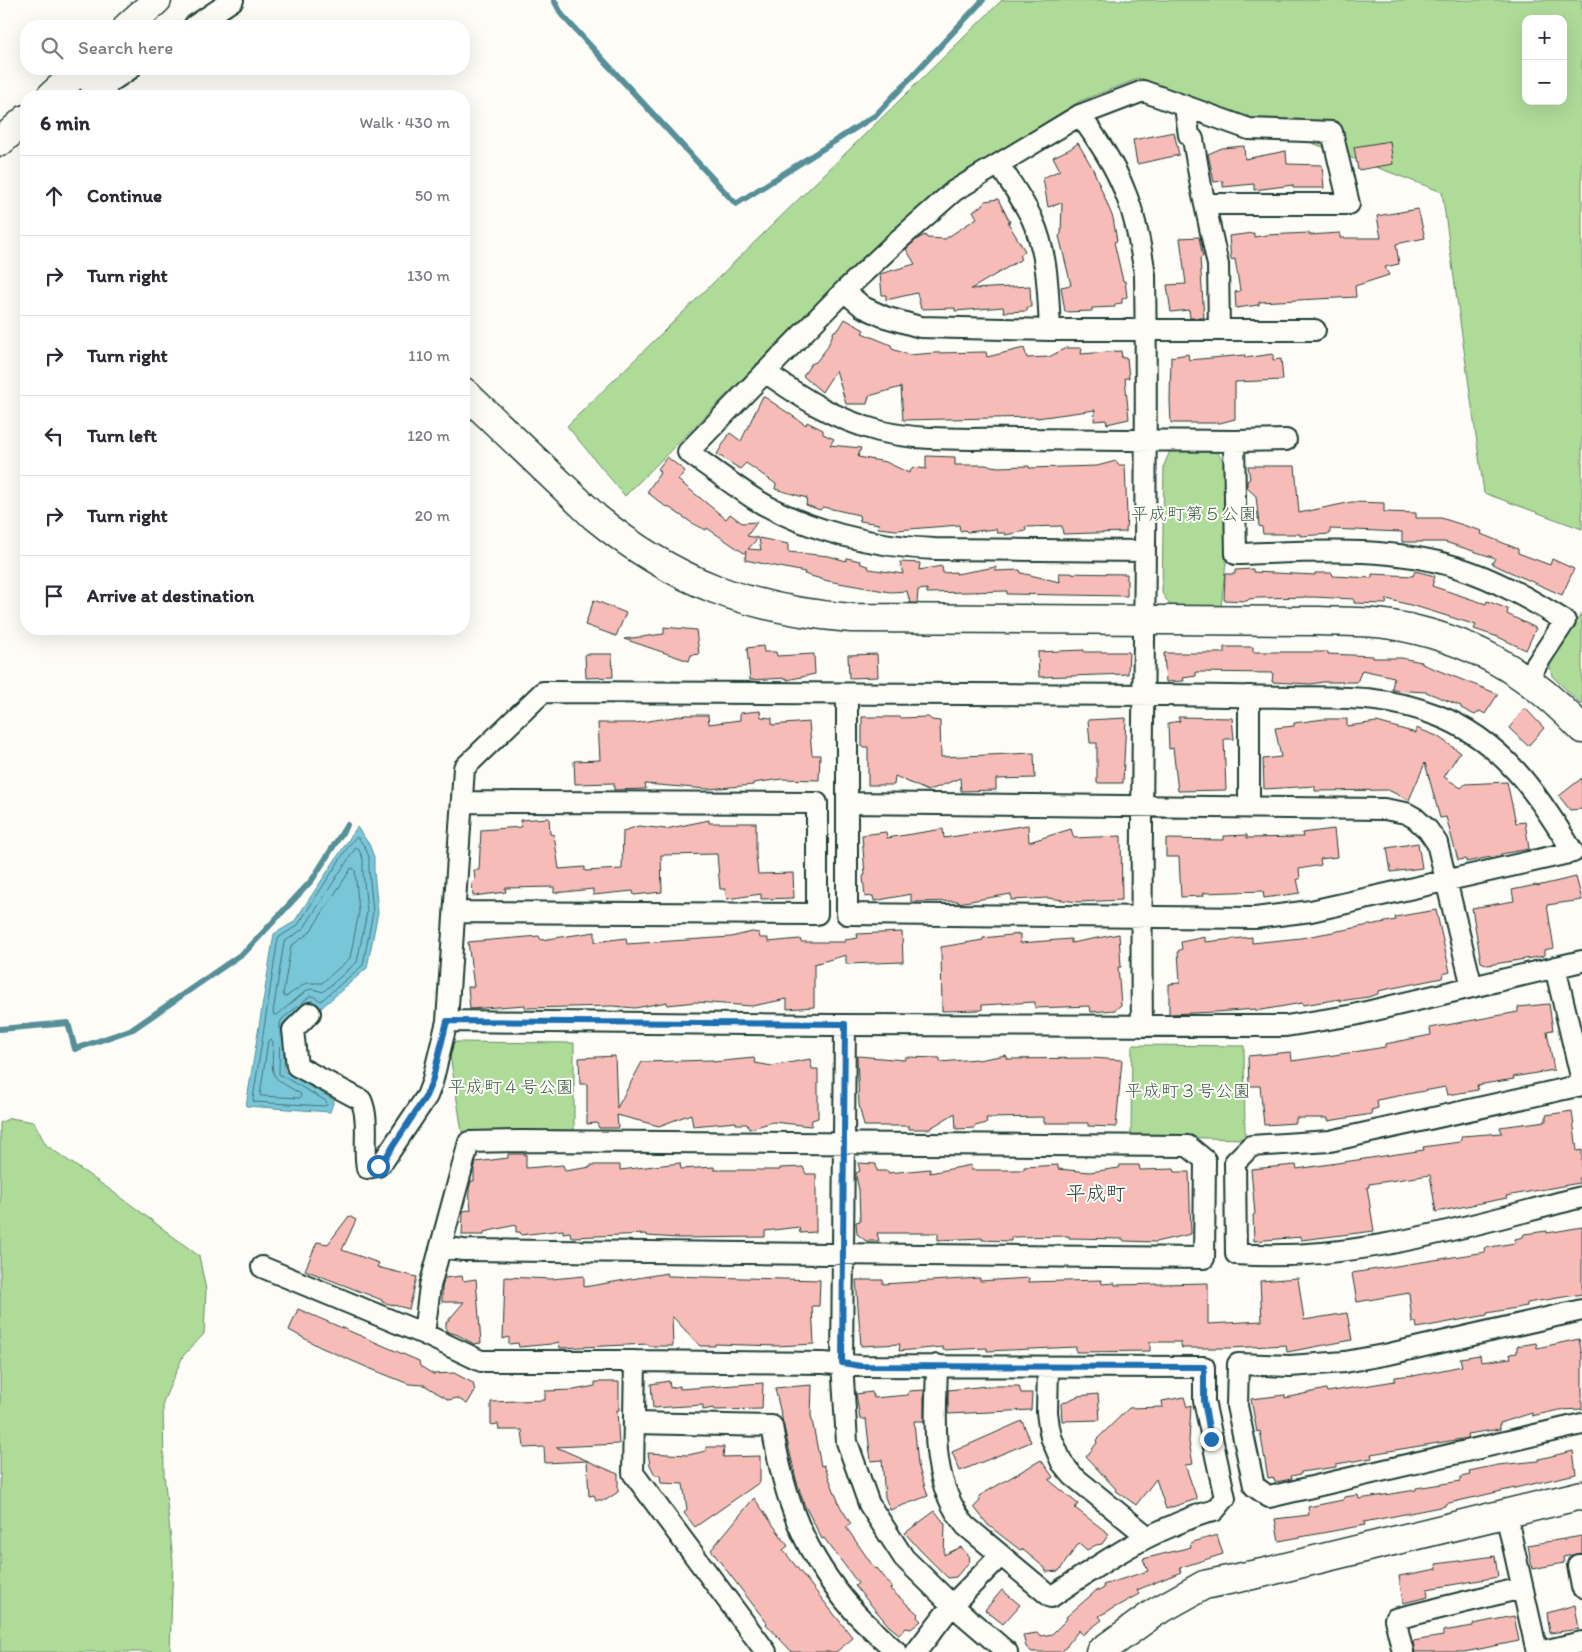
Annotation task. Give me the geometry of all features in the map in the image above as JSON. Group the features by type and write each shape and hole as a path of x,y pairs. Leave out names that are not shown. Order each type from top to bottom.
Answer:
{"street":[{"path":"135,20 157,0"},
{"path":"203,20 234,0"},
{"path":"67,90 110,75"},
{"path":"1145,551 914,548 878,543 838,534 777,511 754,498 688,452 844,291 954,192 1080,115 1142,91 1249,129 1332,132 1349,204 1205,204"},
{"path":"1185,107 1189,135 1193,139 1218,265 1220,329"},
{"path":"1080,115 1096,138 1120,180 1130,205 1143,259 1146,330 1146,440 1141,917 1142,1026"},
{"path":"0,142 20,124"},
{"path":"999,166 1024,203 1039,238 1048,278 1050,330"},
{"path":"844,291 863,307 885,317 920,327 1050,330 1315,330"},
{"path":"765,372 806,401 826,411 851,422 893,434 953,438 1286,440"},
{"path":"470,398 614,533 632,546 689,578 743,599 794,612 851,618 1320,621 1392,625 1452,640 1509,666 1566,712 1582,729"},
{"path":"1234,441 1236,554 1299,552 1384,554 1455,566 1492,580 1531,599 1564,621 1527,679"},
{"path":"310,1013 293,1030 297,1066 361,1100 364,1108 367,1168 378,1166 384,1160 426,1096 432,1082 447,1021 464,768 543,692 1143,695 1376,699 1417,708 1462,726 1486,743 1525,780 1550,814 1573,852 1277,917 847,914 847,694"},
{"path":"1249,696 1249,807"},
{"path":"455,912 817,914 818,803 462,802"},
{"path":"848,804 1384,809 1406,813 1421,823 1437,843 1472,987"},
{"path":"447,1021 1286,1026 1354,1015 1582,961"},
{"path":"1555,967 1582,1081"},
{"path":"845,1024 842,1363 847,1442 869,1504 904,1558 952,1605 1007,1652"},
{"path":"1582,1085 1338,1140 1251,1146 1235,1162 1236,1254 1257,1256 1367,1248 1582,1197"},
{"path":"424,1334 430,1286 468,1142 521,1140 1188,1146 1205,1160 1204,1258 463,1250 441,1247"},
{"path":"262,1267 424,1334 481,1361 842,1363 861,1366 938,1365 1204,1367 1206,1416 1225,1498 1214,1511 1203,1513 1147,1536 1100,1563 1051,1597 966,1526 959,1518 946,1495 938,1470 937,1454 938,1365"},
{"path":"1582,1310 1390,1354 1345,1362 1290,1366 1238,1364 1236,1391 1240,1425 1254,1486 1269,1497 1582,1424"},
{"path":"635,1361 633,1473 766,1652"},
{"path":"1048,1367 1048,1427 1062,1463 1073,1476 1147,1536"},
{"path":"635,1424 772,1426 788,1500 808,1547 834,1586 854,1611 897,1652"},
{"path":"1100,1652 1154,1613 1204,1585 1262,1573 1582,1495"},
{"path":"1506,1514 1538,1652 1582,1642"},
{"path":"916,1652 952,1605 1000,1556"},
{"path":"1582,1565 1578,1566 1582,1587"},
{"path":"1404,1652 1395,1619 1522,1588"}],"green space":[{"path":"1002,0 1582,0 1582,529 1484,493 1442,192 1140,78 1080,101 949,182 849,273 625,496 567,426"},
{"name":"平成町第５公園","path":"1171,449 1215,449 1226,465 1226,563 1221,606 1172,608 1162,593 1164,465"},
{"path":"1582,613 1582,705 1552,676 1549,661"},
{"name":"平成町４号公園","path":"448,1042 574,1043 574,1133 462,1132"},
{"name":"平成町３号公園","path":"1132,1045 1244,1046 1245,1139 1131,1136"},
{"path":"10,1118 34,1122 46,1145 126,1201 199,1256 206,1290 204,1334 183,1356 163,1402 164,1474 173,1561 170,1652 0,1652 0,1123"}],"water":[{"path":"357,827 369,844 374,857 378,912 367,968 320,1009 312,1000 285,1023 284,1071 334,1100 330,1112 246,1106 274,934 294,922"}],"building":[{"path":"1174,132 1179,155 1137,164 1133,140"},
{"path":"1390,141 1393,164 1358,170 1354,147"},
{"path":"1078,143 1093,169 1113,218 1117,241 1114,242 1123,281 1125,281 1127,297 1122,299 1122,303 1115,304 1115,307 1092,308 1092,311 1065,312 1061,287 1071,285 1059,236 1061,234 1062,203 1048,207 1043,178 1060,170 1053,157"},
{"path":"1244,146 1245,159 1286,151 1287,164 1322,165 1324,188 1293,188 1293,185 1254,190 1254,184 1223,187 1223,181 1214,182 1208,154 1222,148"},
{"path":"998,199 1010,222 1008,223 1025,251 1021,254 1020,260 971,289 1030,286 1031,307 1027,307 1027,311 1004,312 1003,307 955,311 955,308 921,309 917,293 886,300 886,295 882,295 880,274 915,264 906,249 917,239 925,235 927,238 945,239 977,218 973,211 983,205 985,201"},
{"path":"1418,209 1425,238 1396,244 1399,264 1385,267 1389,275 1355,286 1356,297 1259,302 1259,305 1236,308 1235,292 1240,291 1235,259 1231,260 1229,236 1254,233 1254,237 1340,233 1340,238 1381,238 1377,216"},
{"path":"1199,237 1203,257 1200,258 1204,318 1190,318 1189,310 1171,312 1167,285 1186,284 1180,238"},
{"path":"845,319 864,330 862,333 891,345 892,349 909,355 986,352 987,357 1024,348 1027,358 1049,357 1066,348 1082,348 1081,354 1121,351 1122,358 1127,358 1129,378 1125,378 1129,419 1107,424 1106,420 1094,421 1095,410 1037,418 903,420 901,387 869,396 867,404 846,404 836,370 822,392 803,376 811,364 816,362 827,348 834,331 839,329"},
{"path":"1188,354 1189,360 1245,355 1245,358 1273,354 1273,360 1281,359 1283,380 1235,382 1235,419 1220,423 1171,423 1171,357"},
{"path":"763,396 806,425 807,422 823,430 823,434 834,439 830,445 861,448 858,457 886,462 909,473 913,467 926,469 926,456 955,457 955,465 1029,466 1029,468 1097,466 1116,461 1118,465 1125,465 1126,532 1063,534 1062,526 1025,527 1026,531 1005,535 1005,533 997,533 996,529 960,531 959,525 897,530 878,528 879,524 860,521 859,515 823,507 820,510 806,505 807,498 775,489 776,484 746,463 740,469 717,454 730,433 741,441"},
{"path":"667,457 685,471 678,480 726,519 730,514 742,523 757,522 747,536 758,538 748,549 761,550 759,538 788,544 788,552 829,556 846,561 847,558 860,561 861,564 868,566 869,569 903,574 900,562 920,563 919,570 942,566 943,573 956,572 956,574 996,567 996,571 1020,570 1021,573 1060,582 1059,573 1127,574 1127,596 1007,594 1007,591 927,593 927,589 918,590 917,603 910,603 907,591 890,592 828,581 804,574 805,572 745,560 746,551 744,553 707,528 706,530 692,523 666,507 647,492 660,473 658,469"},
{"path":"1248,466 1295,466 1299,513 1352,502 1384,503 1384,512 1416,513 1416,518 1441,518 1482,531 1481,534 1518,549 1518,553 1550,565 1552,559 1574,569 1562,595 1492,564 1495,558 1445,542 1402,542 1402,532 1330,529 1330,534 1300,536 1300,534 1263,534 1262,527 1259,526 1256,496 1247,488 1247,481 1250,479"},
{"path":"1253,569 1253,572 1315,575 1315,573 1332,573 1333,576 1372,578 1372,574 1413,576 1415,571 1435,576 1432,586 1486,604 1487,601 1508,609 1507,614 1536,628 1526,650 1498,637 1474,629 1476,625 1387,599 1386,604 1354,603 1354,599 1314,597 1257,598 1247,601 1224,600 1225,574 1235,574 1235,570"},
{"path":"594,600 626,613 616,636 585,625"},
{"path":"664,627 696,630 699,654 691,655 689,661 624,639 664,634"},
{"path":"763,646 764,652 776,652 777,656 814,654 815,674 787,680 787,678 750,680 747,648"},
{"path":"1224,647 1253,647 1253,652 1328,652 1328,654 1373,656 1373,658 1401,658 1422,662 1422,664 1498,694 1485,714 1480,711 1475,715 1461,708 1461,706 1426,692 1392,690 1394,677 1362,670 1357,682 1311,684 1272,682 1273,673 1196,672 1196,676 1183,678 1184,681 1166,682 1164,653 1224,653"},
{"path":"1084,650 1084,652 1129,652 1128,674 1039,677 1038,652"},
{"path":"585,654 612,654 613,677 586,678"},
{"path":"877,654 878,677 849,678 848,655"},
{"path":"1525,708 1544,728 1528,746 1509,728"},
{"path":"760,711 761,717 772,718 772,725 809,722 812,755 820,755 819,780 782,779 753,783 753,785 708,789 645,784 646,789 614,790 614,783 575,784 574,761 600,760 598,723 636,723 687,715 708,715 709,724 740,720 740,713"},
{"path":"862,717 928,717 932,720 940,721 941,757 1034,753 1035,778 996,779 996,790 961,791 960,778 928,791 895,776 894,785 868,785 868,747 862,747"},
{"path":"1178,717 1232,718 1234,739 1224,739 1226,790 1178,791 1173,748 1169,749 1168,723 1180,721"},
{"path":"1126,718 1123,783 1097,783 1097,743 1090,743 1088,720"},
{"path":"1324,719 1347,719 1347,726 1377,722 1416,733 1416,728 1437,736 1460,752 1444,777 1461,788 1465,784 1507,782 1516,823 1525,822 1529,849 1466,862 1466,859 1458,860 1446,817 1440,818 1425,763 1409,800 1388,790 1315,791 1315,786 1264,789 1263,759 1281,757 1275,728"},
{"path":"1582,778 1582,809 1570,810 1559,796"},
{"path":"549,818 550,834 554,835 559,869 585,867 585,871 622,869 623,831 639,826 666,829 709,820 709,823 756,823 758,874 793,873 794,898 761,899 761,894 727,899 725,889 720,889 717,854 661,855 662,892 634,895 633,891 593,895 593,889 554,893 554,887 505,888 506,892 473,896 474,870 479,870 481,830 521,827 520,820"},
{"path":"1028,825 1029,842 1071,829 1074,838 1121,836 1122,900 1078,902 1048,898 1011,900 1011,894 958,903 958,901 911,902 911,894 874,901 873,896 865,897 862,835 886,832 887,838 943,829 944,838"},
{"path":"1334,829 1337,857 1320,859 1321,865 1299,869 1300,879 1297,879 1300,893 1264,898 1263,891 1203,893 1204,896 1181,897 1179,857 1166,857 1166,839 1224,840 1224,836 1247,835 1247,838 1303,837 1302,833"},
{"path":"1418,843 1422,868 1391,872 1387,848"},
{"path":"1576,877 1582,900 1547,905 1554,948 1544,950 1544,956 1488,965 1481,962 1472,908 1514,901 1512,890"},
{"path":"1436,910 1450,972 1443,974 1442,978 1378,991 1378,994 1368,997 1340,1001 1340,999 1303,1005 1302,1003 1256,1011 1256,1009 1169,1014 1169,984 1180,983 1178,951 1182,949 1181,942 1205,937 1205,942 1252,937 1252,943 1301,938 1396,920 1395,917"},
{"path":"595,932 595,942 626,938 627,944 731,937 752,932 759,933 760,938 768,938 768,942 800,939 801,942 845,942 845,940 858,938 857,934 902,932 903,962 846,964 846,955 814,964 814,1007 787,1009 787,999 752,1006 696,1002 667,1005 667,1002 635,1008 613,1006 525,1008 525,1005 470,1009 468,987 474,987 468,942 539,936 541,940"},
{"path":"1020,934 1020,943 1071,939 1071,943 1119,934 1121,967 1118,967 1121,1005 1115,1010 1091,1012 1090,1006 1035,1008 1035,1002 982,1005 982,1010 942,1011 941,947 983,940 983,938"},
{"path":"1549,1004 1553,1030 1547,1031 1554,1070 1477,1085 1478,1090 1447,1095 1445,1087 1377,1100 1378,1108 1371,1110 1372,1114 1328,1121 1328,1118 1296,1118 1296,1123 1264,1125 1260,1086 1249,1086 1248,1056 1291,1052 1292,1061 1385,1047 1385,1044 1431,1035 1430,1028 1518,1012 1518,1007"},
{"path":"1006,1055 1008,1059 1091,1058 1122,1060 1116,1127 1088,1126 1088,1123 1044,1123 1044,1117 986,1118 987,1123 975,1126 974,1128 956,1129 955,1113 929,1129 909,1129 909,1126 864,1126 859,1105 857,1056 905,1060 905,1057 940,1058 940,1062 978,1060"},
{"path":"615,1056 617,1108 642,1062 713,1060 713,1062 754,1058 755,1063 772,1066 810,1059 812,1069 818,1069 818,1118 812,1120 811,1126 773,1122 749,1129 747,1124 736,1124 736,1122 693,1126 691,1114 659,1126 617,1115 618,1128 599,1128 597,1123 587,1124 587,1084 580,1084 579,1058"},
{"path":"1572,1111 1577,1151 1582,1150 1582,1178 1579,1178 1579,1183 1506,1196 1507,1198 1436,1212 1430,1175 1369,1184 1369,1187 1367,1187 1374,1231 1301,1240 1301,1237 1254,1241 1253,1215 1255,1214 1251,1169 1296,1165 1297,1169 1424,1150 1423,1147 1460,1142 1462,1136 1502,1133 1500,1127 1546,1121 1546,1115"},
{"path":"508,1154 526,1154 526,1168 563,1165 565,1171 591,1167 591,1165 620,1165 620,1170 680,1163 681,1169 714,1167 714,1170 780,1170 780,1168 803,1167 806,1174 816,1174 816,1232 800,1233 799,1227 765,1231 765,1237 678,1238 647,1236 647,1234 571,1237 570,1232 563,1233 563,1230 521,1235 520,1232 516,1232 516,1225 484,1232 484,1235 462,1235 463,1211 471,1210 469,1189 471,1181 474,1181 476,1162 508,1158"},
{"path":"858,1163 876,1164 877,1171 888,1171 888,1173 930,1169 930,1173 971,1165 971,1170 1024,1170 1024,1167 1058,1165 1058,1169 1090,1172 1119,1168 1120,1165 1139,1165 1140,1170 1174,1169 1175,1172 1189,1172 1191,1234 1155,1242 1124,1241 1123,1239 1069,1238 1069,1236 1011,1237 1011,1241 982,1240 982,1238 938,1240 938,1233 877,1233 879,1241 866,1241 857,1234 856,1222 860,1221 859,1190 856,1176 856,1173 860,1171"},
{"path":"349,1216 356,1220 342,1250 379,1263 377,1267 417,1277 409,1309 382,1302 382,1300 305,1270 317,1242 328,1244"},
{"path":"1582,1227 1582,1294 1527,1303 1527,1306 1417,1328 1416,1322 1412,1322 1409,1293 1357,1302 1352,1273 1485,1252 1484,1248 1515,1243 1515,1239 1523,1237 1524,1234 1547,1231 1547,1233"},
{"path":"667,1273 668,1276 820,1280 819,1306 812,1306 814,1344 777,1346 715,1344 715,1346 700,1346 672,1316 673,1346 649,1346 648,1344 560,1348 559,1342 519,1347 518,1343 509,1344 509,1337 503,1339 505,1277 552,1279 584,1276 584,1287"},
{"path":"462,1276 463,1281 476,1279 481,1343 474,1344 446,1331 446,1323 464,1302 442,1302 444,1278"},
{"path":"980,1278 980,1281 1029,1278 1028,1282 1101,1280 1102,1284 1115,1283 1115,1285 1208,1283 1208,1324 1262,1321 1260,1281 1298,1278 1304,1320 1347,1313 1352,1340 1287,1352 1286,1345 1182,1348 1180,1342 1150,1342 1150,1351 1076,1352 1076,1347 987,1351 987,1348 943,1350 943,1347 899,1351 900,1344 861,1346 856,1280 883,1280 883,1284"},
{"path":"298,1309 419,1361 420,1366 433,1374 454,1373 473,1383 475,1391 467,1404 457,1398 449,1400 424,1385 409,1384 320,1347 289,1330"},
{"path":"1579,1339 1582,1355 1582,1409 1559,1410 1532,1416 1532,1413 1500,1423 1500,1429 1467,1434 1468,1438 1371,1454 1372,1458 1336,1464 1336,1467 1301,1472 1301,1474 1291,1476 1292,1479 1275,1482 1273,1477 1268,1478 1260,1431 1257,1432 1251,1399 1285,1395 1285,1398 1326,1389 1327,1392 1395,1381 1395,1377 1413,1376 1462,1366 1460,1358 1480,1355 1481,1362 1511,1358 1510,1354 1517,1353 1517,1346 1536,1343 1537,1348"},
{"path":"669,1381 670,1388 680,1386 680,1389 763,1383 762,1409 714,1410 713,1408 703,1410 703,1405 653,1408 651,1384"},
{"path":"595,1382 619,1382 619,1410 617,1410 619,1444 556,1447 618,1474 618,1492 606,1500 596,1500 594,1495 589,1496 587,1461 545,1463 544,1447 524,1448 522,1430 499,1430 498,1424 491,1425 491,1402 545,1400 545,1391 574,1390 595,1386"},
{"path":"812,1385 811,1415 821,1466 824,1465 840,1506 851,1524 846,1527 875,1569 877,1568 892,1587 890,1589 918,1614 917,1617 921,1621 911,1629 906,1628 899,1634 889,1626 855,1586 858,1583 824,1538 822,1539 804,1504 796,1479 775,1388"},
{"path":"987,1386 1019,1386 1021,1393 1032,1393 1031,1410 948,1414 948,1390"},
{"path":"924,1390 924,1421 914,1421 918,1465 928,1496 890,1510 885,1497 882,1460 871,1461 866,1419 860,1419 856,1394 872,1392 874,1398 908,1395 909,1391"},
{"path":"1098,1394 1100,1420 1062,1421 1061,1404 1078,1396"},
{"path":"1184,1397 1187,1407 1191,1405 1189,1442 1193,1464 1185,1465 1197,1499 1166,1509 1156,1479 1136,1505 1115,1490 1086,1457 1097,1443 1096,1440 1129,1408 1163,1407 1162,1401"},
{"path":"1022,1421 1031,1442 960,1471 952,1452"},
{"path":"706,1447 724,1447 723,1457 760,1456 760,1482 695,1527 684,1513 687,1509 683,1484 661,1483 660,1475 655,1475 650,1465 648,1453 688,1455 706,1451"},
{"path":"1573,1451 1576,1474 1445,1504 1445,1506 1364,1522 1365,1525 1279,1541 1275,1519 1309,1515 1308,1507 1343,1500 1344,1497 1358,1495 1359,1499 1461,1481 1461,1477 1470,1475 1469,1471 1498,1465 1539,1461 1539,1459"},
{"path":"1041,1460 1053,1477 1049,1480 1078,1504 1075,1508 1109,1534 1102,1544 1087,1550 1079,1543 1059,1571 1046,1572 1045,1568 1022,1549 1020,1550 988,1525 974,1507 980,1501 979,1496"},
{"path":"754,1498 788,1546 783,1550 853,1638 836,1652 792,1652 766,1624 711,1550"},
{"path":"935,1511 945,1524 944,1555 961,1547 970,1557 970,1561 956,1577 948,1578 905,1533"},
{"path":"1217,1535 1223,1554 1179,1568 1181,1572 1137,1590 1139,1594 1099,1616 1102,1620 1082,1635 1079,1630 1062,1652 1032,1652 1026,1647 1023,1635 1037,1633 1041,1636 1052,1634 1067,1619 1066,1617 1097,1590 1099,1591 1104,1588 1103,1585 1148,1571 1143,1559 1191,1547 1190,1543"},
{"path":"1582,1536 1582,1553 1563,1557 1564,1563 1532,1569 1528,1545"},
{"path":"1495,1556 1498,1577 1427,1589 1428,1597 1403,1603 1399,1576 1437,1569 1436,1564"},
{"path":"1002,1590 1020,1605 1003,1624 985,1610"},
{"path":"1575,1605 1579,1629 1550,1633 1547,1613"},
{"path":"1514,1616 1519,1641 1465,1652 1415,1652 1413,1641 1443,1636 1443,1631"}],"waterway":[{"path":"554,0 562,15 736,204 876,115 983,0"},
{"path":"0,1029 68,1023 75,1049 133,1029 246,951 312,880 347,825"}],"district":[{"name":"平成町","path":"1096,1193"}],"route":[{"path":"378,1166 384,1160 426,1096 432,1082 447,1021 845,1024 842,1363 861,1366 1204,1367 1204,1401 1211,1439"}]}
